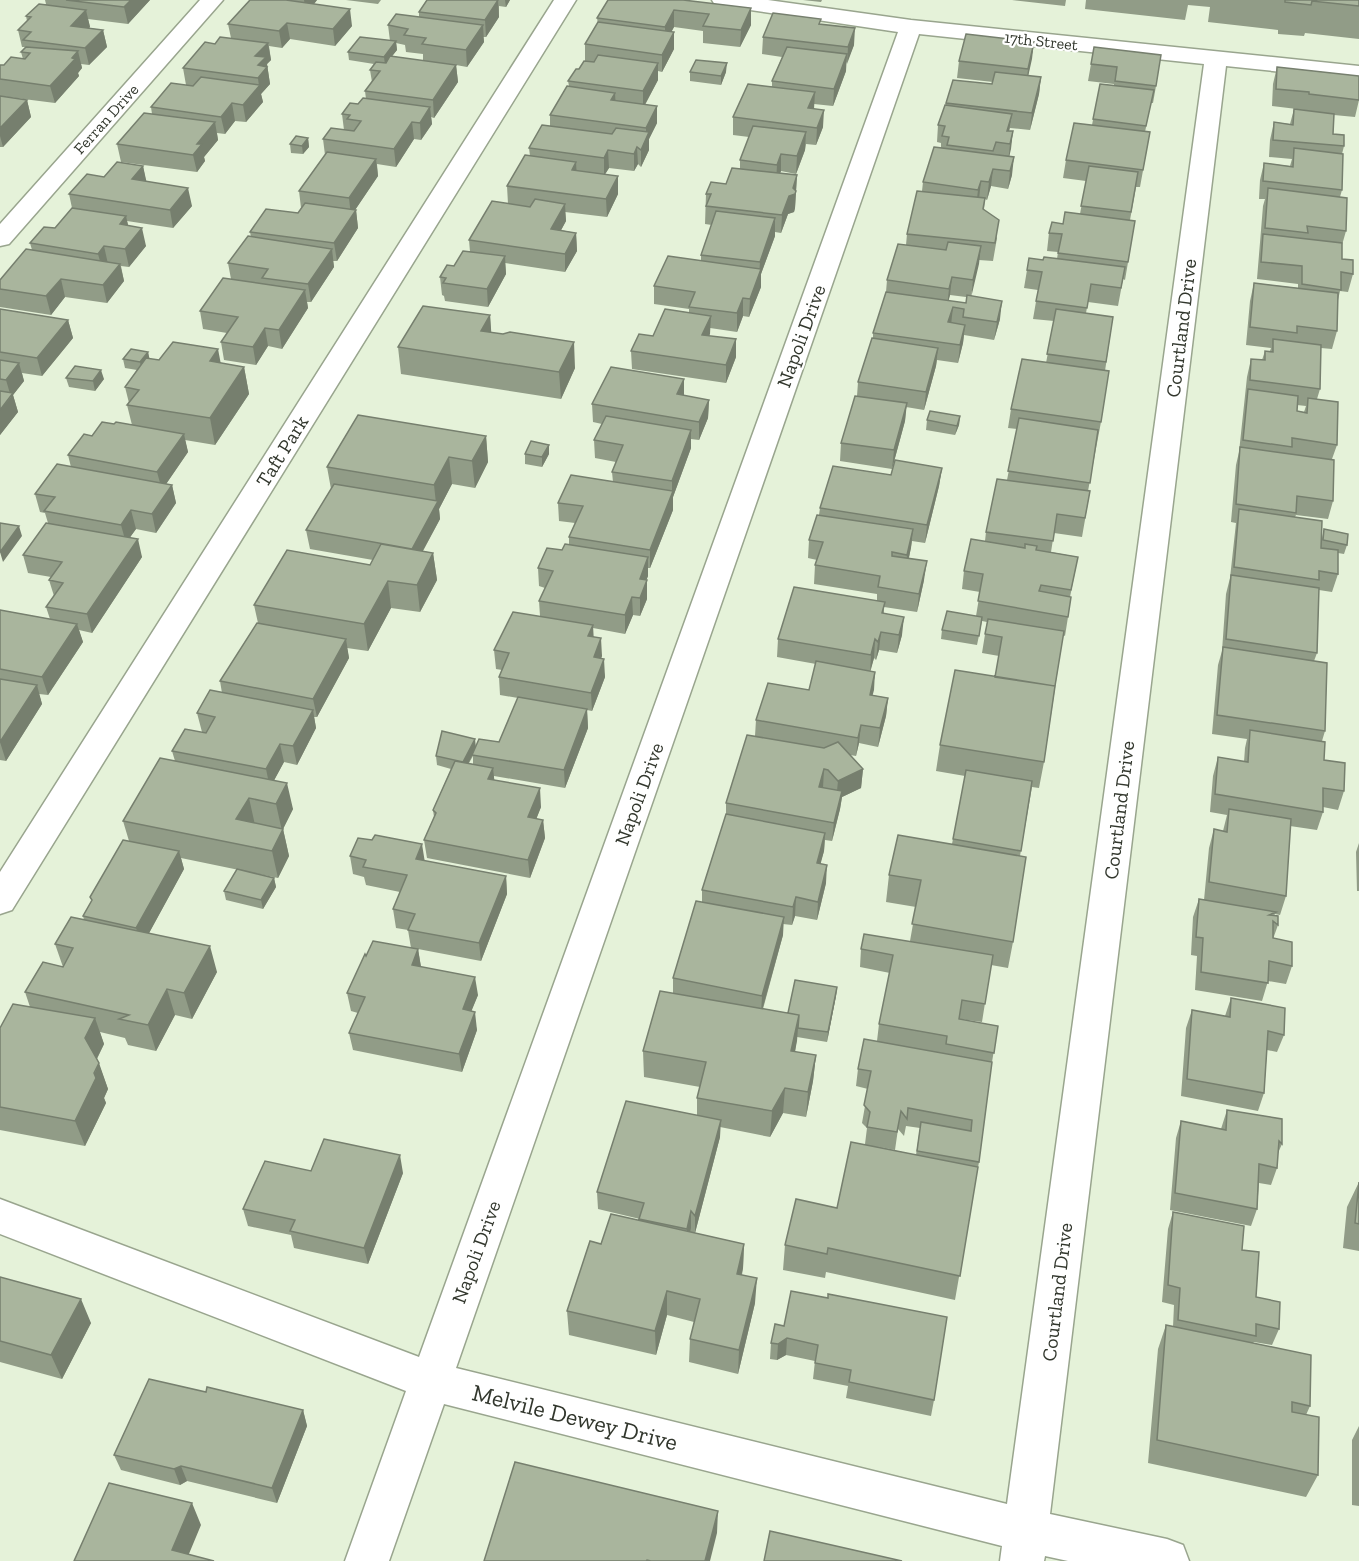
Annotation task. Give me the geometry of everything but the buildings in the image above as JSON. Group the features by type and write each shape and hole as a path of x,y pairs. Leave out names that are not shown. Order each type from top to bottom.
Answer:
{"street":[{"name":"Ferran Drive","path":"0,239 212,0"},
{"name":"Taft Park","path":"0,901 565,0"},
{"name":"17th Street","path":"723,0 911,27 1359,73"},
{"name":"Napoli Drive","path":"367,1561 911,27"},
{"name":"Courtland Drive","path":"1024,1546 1216,60"},
{"name":"Melvile Dewey Drive","path":"0,1216 431,1381 1024,1546 1167,1561"}]}
